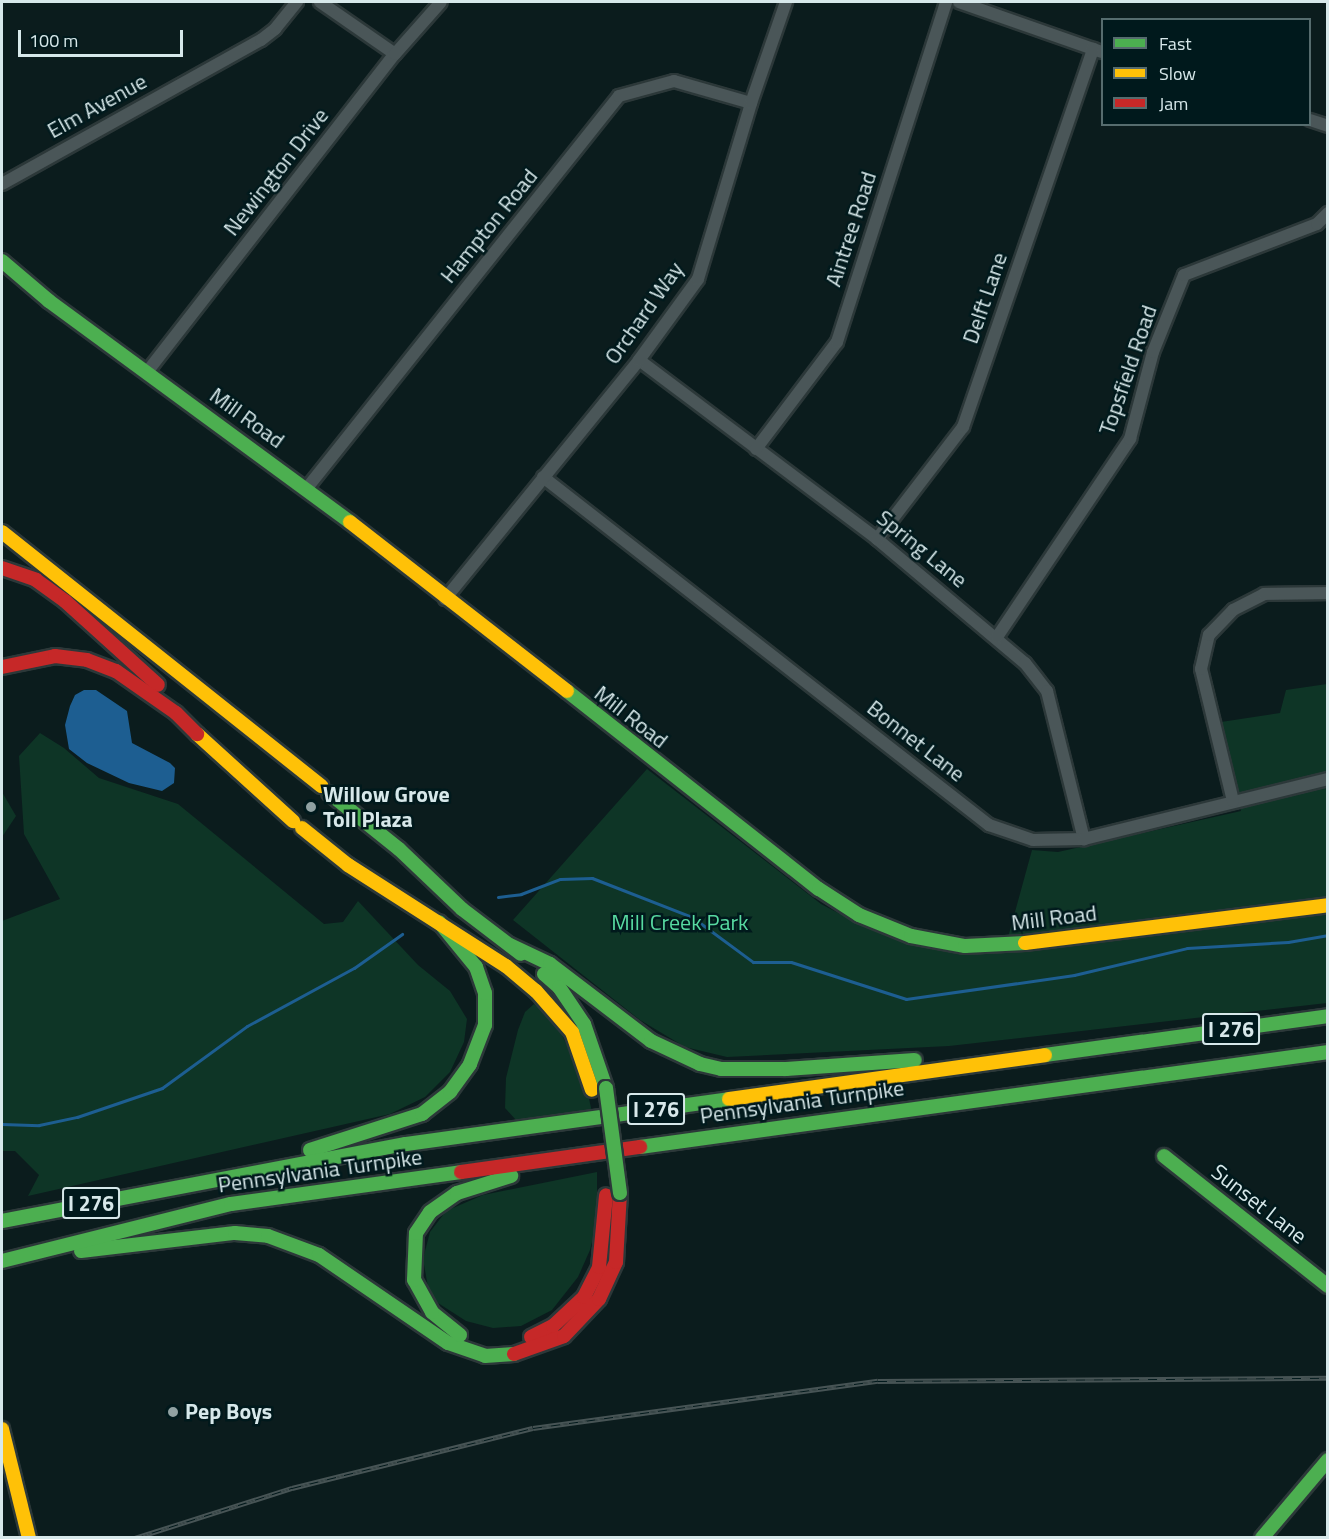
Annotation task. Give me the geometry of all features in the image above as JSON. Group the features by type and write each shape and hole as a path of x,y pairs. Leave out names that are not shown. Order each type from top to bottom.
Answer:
{"main road":[{"name":"Mill Road","path":"2,261 49,301 307,488 445,599 819,889 859,915 911,936 965,946 1012,945 1328,905"},
{"path":"2,532 399,849 462,909 510,945 574,1006 589,1037 606,1088 616,1262 599,1299 564,1336 522,1354 485,1356 448,1343 319,1255 268,1236 235,1233 4,1260"},
{"path":"2,558 62,581"},
{"path":"2,568 36,580 65,601 169,695 176,713"},
{"path":"2,667 39,657 87,660 116,670 176,713 228,765 348,865 506,966 557,1011 572,1032 592,1090 613,1194 599,1267 584,1297 546,1330 517,1341 478,1342 442,1322 422,1298 414,1280 413,1248 421,1224 439,1204 457,1193 496,1180 573,1166 637,1147"},
{"path":"180,1186 407,1121 450,1092 477,1050 486,1009 476,967 439,922"},
{"path":"510,945 550,964 651,1041 680,1058 721,1069 786,1069 1134,1041"},
{"name":"Pennsylvania Turnpike","path":"2,1221 406,1144 1134,1041 1328,1016"},
{"name":"Pennsylvania Turnpike","path":"4,1260 231,1204 1328,1052"},
{"name":"Sunset Lane","path":"1164,1156 1328,1286"},
{"path":"2,1429 7,1475 29,1538"},
{"path":"1262,1538 1328,1460"}],"street":[{"name":"Elm Avenue","path":"2,184 261,40 275,30 297,2"},
{"path":"320,2 395,54"},
{"name":"Newington Drive","path":"147,372 395,54 441,2"},
{"name":"Orchard Way","path":"445,599 639,360 698,279 751,103 786,2"},
{"name":"Aintree Road","path":"756,448 837,342 946,2"},
{"path":"959,2 1098,50"},
{"name":"Delft Lane","path":"877,539 963,427 1098,50"},
{"name":"Hampton Road","path":"307,488 619,96 674,81 751,103"},
{"path":"1311,120 1328,126"},
{"name":"Topsfield Road","path":"997,637 1130,439 1153,352 1184,274 1317,224 1328,213"},
{"name":"Spring Lane","path":"639,360 877,539 997,637 1047,691 1084,839"},
{"name":"Bonnet Lane","path":"543,477 989,825 1033,840 1084,839 1328,779"},
{"path":"1233,801 1201,669 1209,635 1233,610 1264,594 1328,592"}],"green space":[{"name":"Mill Creek Park","path":"1327,684 1327,1003 949,1046 727,1057 685,1047 640,1020 513,920 647,769 821,904 857,923 1004,952 1032,850 1058,852 1241,811 1221,722 1280,713 1286,690"},
{"path":"40,733 64,748 99,778 178,804 324,924 343,922 358,901 418,965 450,991 467,1019 464,1042 450,1072 425,1097 390,1114 28,1196 39,1175 15,1151 2,1151 2,921 60,899 24,834 19,756"},
{"path":"2,792 16,816 2,837"},
{"path":"534,1004 554,1017 587,1090 592,1112 516,1120 505,1108 506,1078 518,1030 525,1012"},
{"path":"597,1172 597,1221 590,1250 578,1277 552,1310 521,1326 493,1328 466,1321 438,1303 428,1287 423,1259 430,1232 446,1211 483,1195"}],"water":[{"path":"84,690 96,690 127,711 132,743 170,763 175,768 174,783 162,791 129,783 87,763 69,749 65,725 75,695"}],"waterway":[{"path":"498,897 521,894 560,879 592,878 692,917 753,962 791,962 906,999 1074,975 1187,948 1288,942 1328,935"},
{"path":"2,1124 39,1125 77,1117 162,1088 247,1026 354,968 402,934"}],"railway":[{"path":"135,1538 292,1488 533,1428 878,1381 1328,1378"}],"traffic: fast":[{"path":"2,261 49,301 350,522"},
{"path":"567,691 819,889 859,915 911,936 965,946 1025,943"},
{"path":"329,793 399,849 462,909 521,954"},
{"path":"310,1150 422,1114 450,1092 470,1064 485,1025 485,993 476,967 439,922"},
{"path":"510,945 550,964 651,1041 700,1064 721,1069 786,1069 915,1060"},
{"path":"544,974 559,987 584,1024 606,1088"},
{"path":"1045,1055 1328,1016"},
{"path":"640,1147 1328,1052"},
{"path":"606,1088 620,1193"},
{"path":"2,1221 406,1144 729,1099"},
{"path":"1164,1156 1328,1286"},
{"path":"2,1261 231,1204 461,1172"},
{"path":"460,1335 432,1312 414,1280 416,1233 430,1212 457,1193 511,1176"},
{"path":"81,1251 235,1233 268,1236 319,1255 448,1343 485,1356 514,1354"},
{"path":"1262,1538 1328,1460"}],"traffic: slow":[{"path":"350,522 567,691"},
{"path":"2,532 321,786"},
{"path":"197,734 293,821"},
{"path":"302,828 348,865 506,966 536,991 572,1032 592,1090"},
{"path":"1025,943 1328,905"},
{"path":"729,1099 1045,1055"},
{"path":"2,1429 29,1538"}],"traffic: jam":[{"path":"2,568 36,580 65,601 158,685"},
{"path":"2,667 55,656 87,660 116,671 176,713 197,734"},
{"path":"461,1172 640,1147"},
{"path":"514,1354 564,1336 599,1299 616,1262 620,1193"},
{"path":"531,1337 553,1326 584,1297 599,1267 606,1195"}],"place":[{"name":"Willow Grove Toll Plaza","path":"311,807"},
{"name":"Pep Boys","path":"173,1412"}]}
